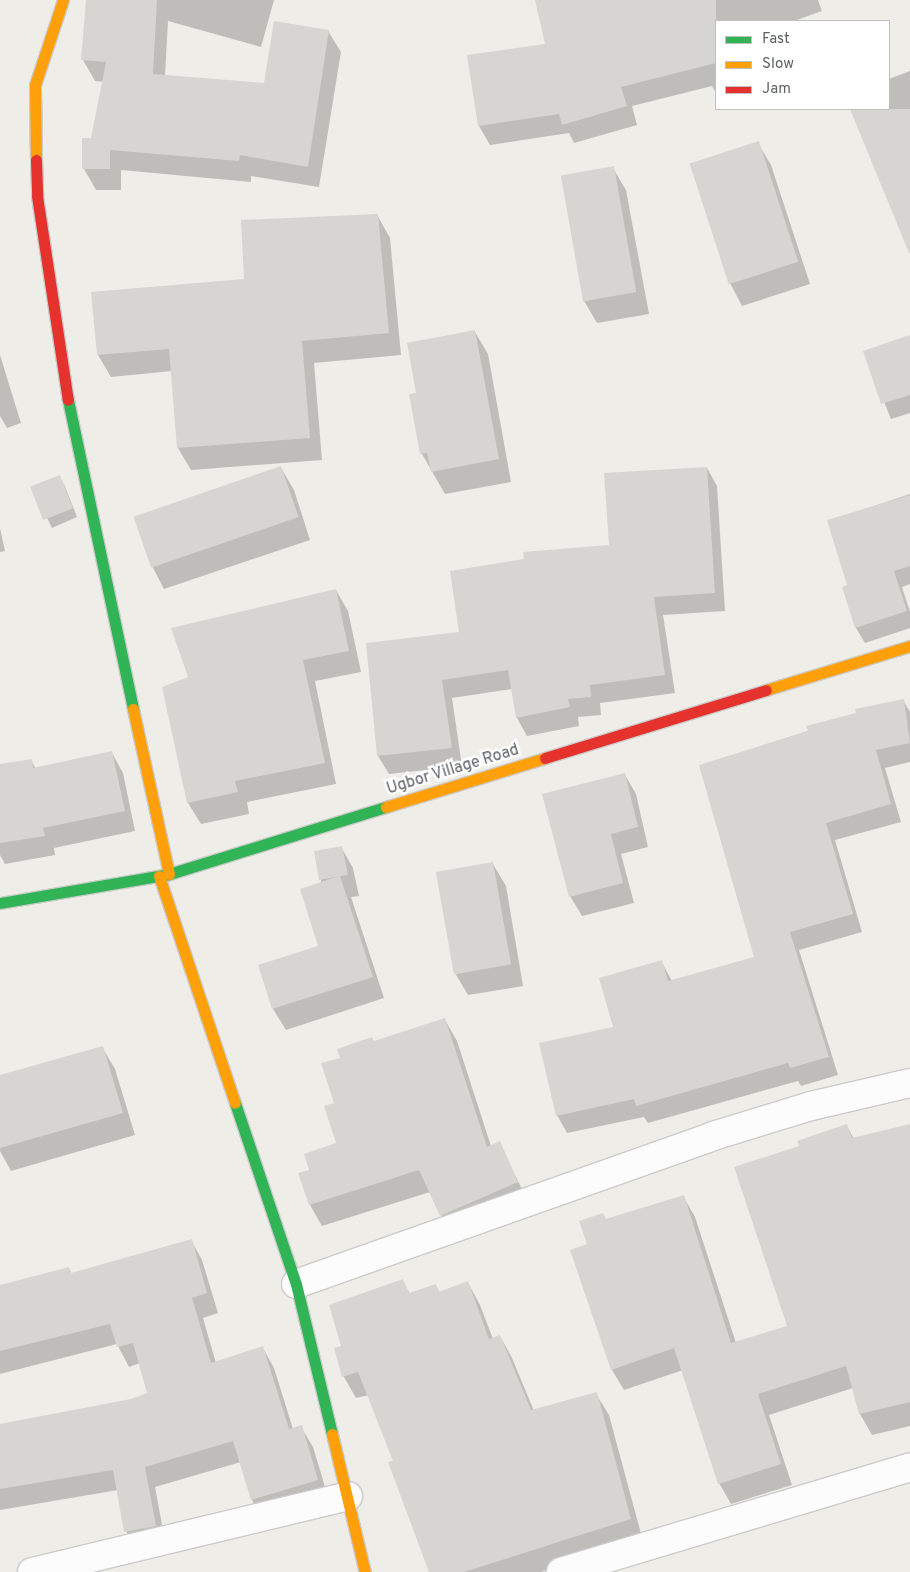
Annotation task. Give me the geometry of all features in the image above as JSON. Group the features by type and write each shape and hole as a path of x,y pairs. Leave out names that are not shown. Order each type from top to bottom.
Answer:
{"street":[{"path":"63,0 35,85 37,196 72,429 164,875 296,1284 348,1496 364,1572"},
{"name":"Ugbor Village Road","path":"0,903 164,875 910,646"},
{"path":"296,1284 713,1136 811,1106 910,1084"},
{"path":"563,1572 910,1467"},
{"path":"32,1572 348,1496"}],"building":[{"path":"86,0 157,0 153,74 264,83 274,21 329,30 308,167 240,155 239,161 110,150 110,169 82,169 82,138 91,138 106,62 81,60"},
{"path":"535,0 716,0 715,63 621,87 627,106 562,125 559,114 478,126 467,55 545,44"},
{"path":"910,109 909,253 850,110"},
{"path":"759,141 798,262 729,284 690,164"},
{"path":"614,166 636,292 583,301 561,175"},
{"path":"378,214 389,333 302,341 310,438 177,448 169,349 97,355 91,292 244,279 241,220"},
{"path":"475,330 499,459 431,472 427,453 420,454 409,394 416,393 407,343"},
{"path":"910,335 910,395 881,404 863,351"},
{"path":"281,466 299,517 151,568 133,517"},
{"path":"707,467 715,593 654,597 665,675 590,685 591,697 568,699 570,707 516,718 508,670 442,680 452,748 377,756 366,643 459,632 450,571 524,559 523,552 609,545 604,473"},
{"path":"60,475 73,509 43,520 30,486"},
{"path":"910,495 910,566 894,571 907,611 855,628 842,587 847,585 827,520"},
{"path":"336,589 349,651 303,660 325,763 235,781 238,792 187,803 162,687 188,677 171,628"},
{"path":"904,699 910,743 876,750 891,804 826,823 853,914 790,932 829,1057 790,1068 788,1063 636,1106 634,1099 556,1116 539,1043 613,1027 599,978 662,960 668,981 754,957 699,765 808,731 806,726 856,713 855,709"},
{"path":"112,751 125,811 43,828 45,836 0,843 0,764 32,759 33,768"},
{"path":"625,773 638,827 611,834 623,883 569,897 542,794"},
{"path":"342,846 348,875 340,876 373,977 272,1009 258,965 318,946 300,889 336,877 319,880 314,851"},
{"path":"493,862 511,964 454,974 436,872"},
{"path":"445,1018 487,1147 500,1141 518,1182 440,1216 419,1170 309,1205 298,1173 309,1170 304,1154 336,1143 324,1106 334,1103 321,1063 340,1058 337,1049 372,1037 374,1041"},
{"path":"103,1046 123,1113 0,1148 0,1075"},
{"path":"847,1124 852,1138 910,1124 910,1402 859,1414 846,1366 758,1394 781,1464 718,1484 674,1348 611,1370 570,1250 587,1244 579,1221 603,1213 606,1219 684,1195 731,1343 787,1326 734,1167 799,1146 797,1141"},
{"path":"192,1239 207,1293 192,1298 211,1363 263,1346 289,1429 302,1425 318,1480 251,1500 233,1441 145,1467 156,1526 124,1532 113,1470 0,1489 0,1424 131,1399 147,1393 133,1343 117,1347 110,1324 0,1351 0,1285 69,1267 71,1273"},
{"path":"403,1279 409,1293 436,1284 439,1292 468,1281 489,1339 500,1335 531,1410 597,1392 631,1519 464,1572 429,1572 388,1462 393,1461 358,1372 342,1377 334,1348 341,1346 329,1305"}],"traffic: fast":[{"path":"68,400 133,709"},
{"path":"0,903 169,874 386,807"},
{"path":"235,1103 296,1284 332,1434"}],"traffic: slow":[{"path":"36,160 35,85 63,0"},
{"path":"766,690 910,646"},
{"path":"133,709 169,874"},
{"path":"386,807 545,758"},
{"path":"159,876 235,1103"},
{"path":"332,1434 365,1572"}],"traffic: jam":[{"path":"36,160 37,196 68,400"},
{"path":"545,758 766,690"}]}
